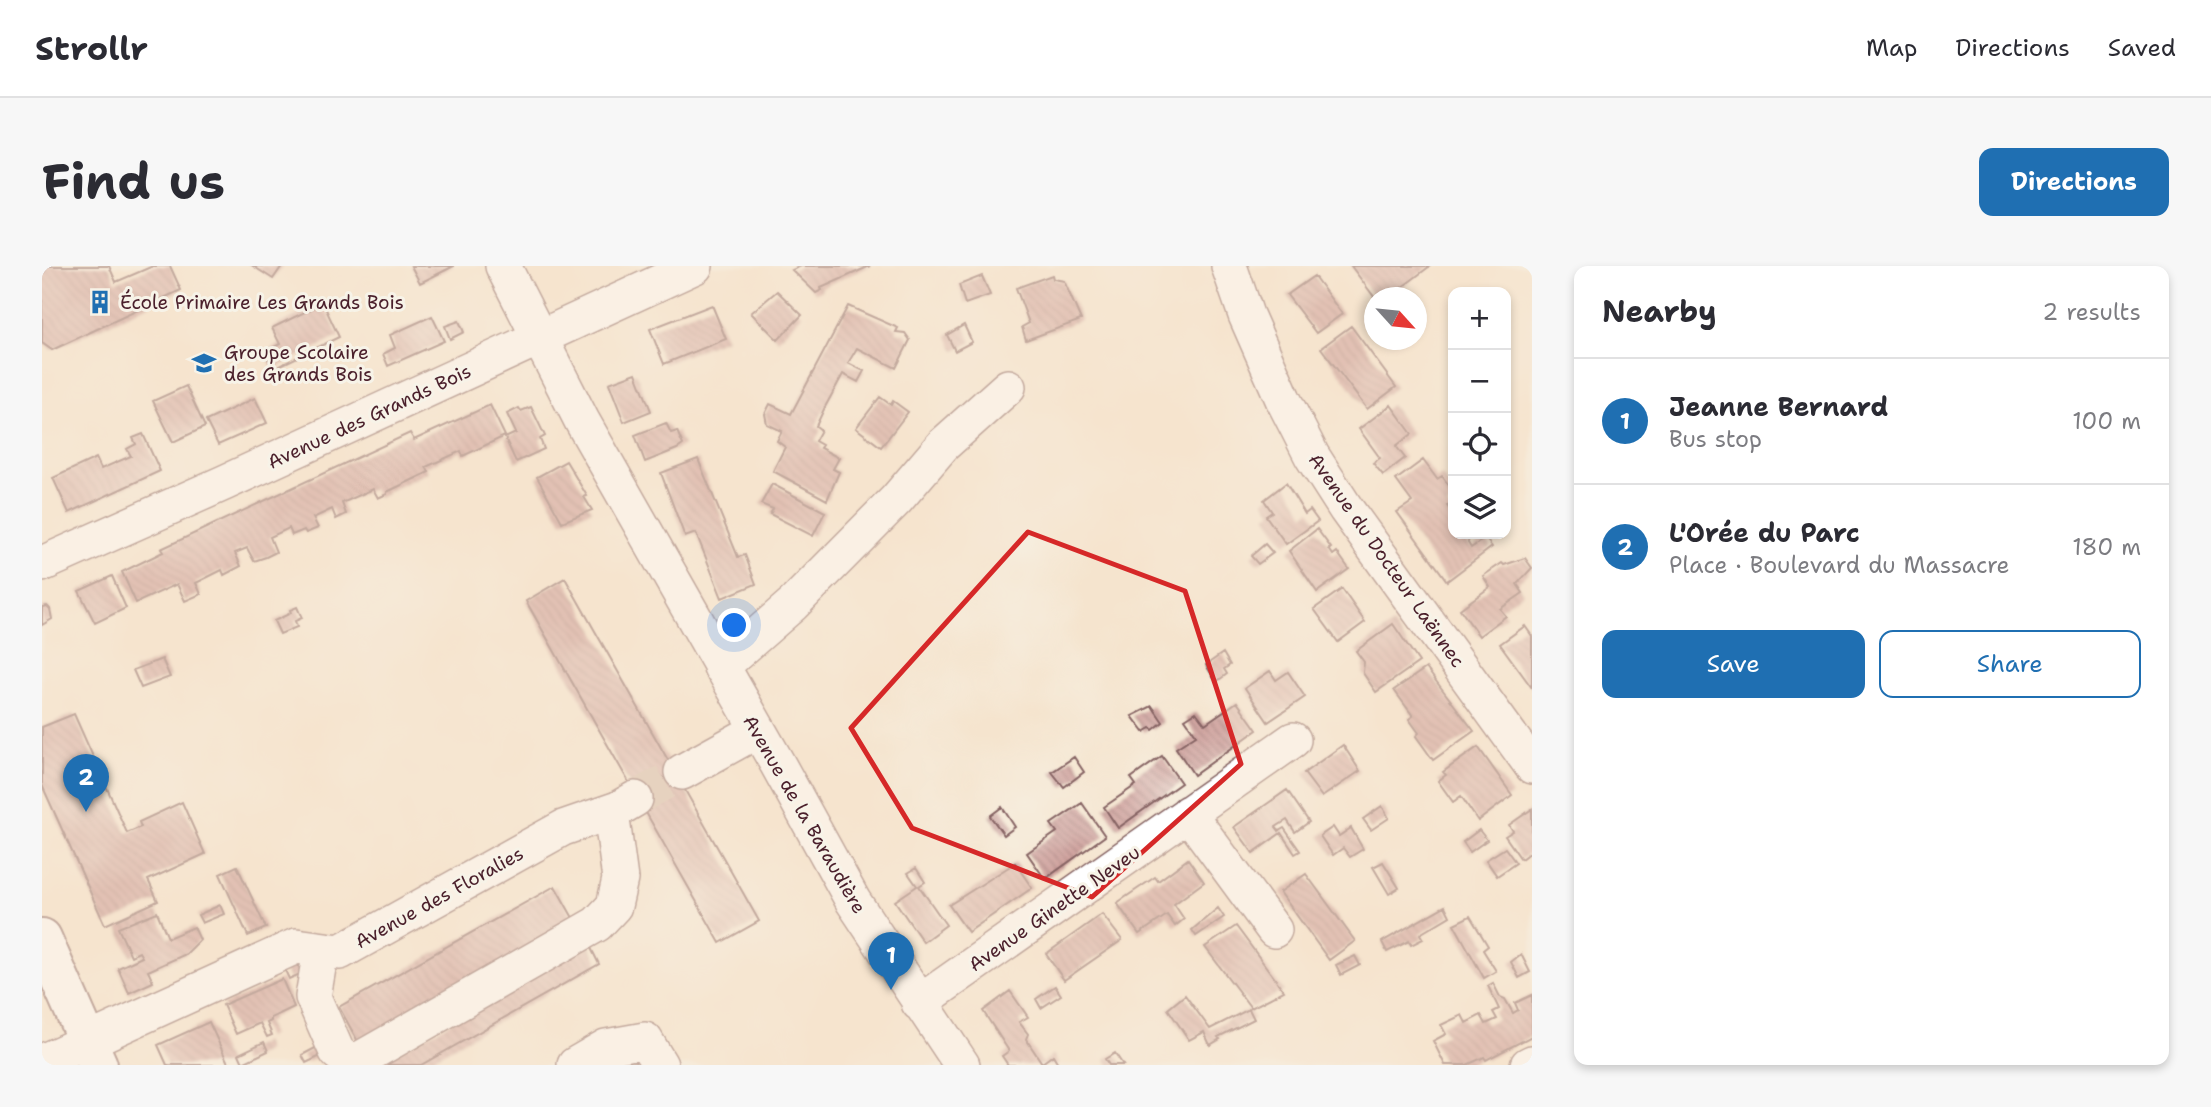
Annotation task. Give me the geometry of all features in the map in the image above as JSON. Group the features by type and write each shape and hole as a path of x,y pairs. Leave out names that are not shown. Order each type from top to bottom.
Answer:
{"main road":[{"path":"42,938 92,1053"}],"street":[{"name":"Avenue de la Baraudière","path":"503,266 582,421 853,901 962,1065"},
{"name":"Avenue du Docteur Laënnec","path":"1229,266 1246,315 1312,456 1346,509 1527,748"},
{"name":"Avenue des Grands Bois","path":"42,564 224,483 685,268"},
{"path":"721,667 793,604 896,500 943,445 1008,387"},
{"path":"682,772 758,730"},
{"name":"Avenue Ginette Neveu","path":"919,1003 1293,740"},
{"name":"Avenue des Floralies","path":"42,1062 92,1053 296,946 340,952 563,828 623,806 621,879 614,906 597,924 357,1061 347,1060 337,1052 313,997 321,950"},
{"path":"1188,813 1274,930"},
{"path":"575,1065 607,1046 645,1040 660,1065"}],"highlighted area":[{"path":"1028,532 1185,591 1241,764 1092,897 912,828 851,728"}],"building":[{"name":"École Primaire Les Grands Bois","path":"48,266 109,266 116,282 153,266 170,266 181,290 52,350 42,343 42,275"},
{"name":"École Primaire Les Grands Bois","path":"253,266 282,266 273,279"},
{"name":"École Primaire Les Grands Bois","path":"411,266 454,266 420,283"},
{"path":"801,266 870,266 821,288 822,290 816,293 792,270"},
{"path":"1351,266 1430,266 1402,287 1367,287"},
{"path":"1052,275 1053,279 1064,281 1081,320 1026,340 1022,327 1029,323 1016,288"},
{"path":"982,276 990,295 965,304 959,285"},
{"path":"1314,276 1342,314 1316,333 1287,295"},
{"path":"777,291 802,315 778,340 751,313"},
{"path":"323,303 339,337 273,369 265,352 280,344 272,328"},
{"path":"712,305 726,339 664,364 650,329"},
{"path":"848,306 898,328 896,332 905,333 910,340 896,368 857,348 848,363 864,371 858,382 843,374 825,407 816,426 821,430 815,441 822,445 820,448 839,458 833,469 839,472 827,500 773,471 785,447 777,441 782,431 767,424 765,414 770,404 791,414"},
{"path":"432,316 444,341 388,366 383,354 395,348 390,335"},
{"path":"459,321 464,332 450,339 445,326"},
{"path":"964,325 972,342 955,351 947,335"},
{"path":"1351,326 1364,344 1364,350 1369,350 1396,387 1367,409 1321,348"},
{"path":"636,373 651,411 624,422 609,383"},
{"path":"186,386 205,427 173,442 153,401"},
{"path":"880,397 891,405 893,401 908,412 881,447 856,428"},
{"path":"255,398 267,423 218,445 206,421"},
{"path":"490,405 505,436 463,456 461,451 426,467 429,472 378,498 373,489 342,503 346,514 336,519 332,509 313,518 318,528 292,535 289,528 270,537 276,552 266,557 254,561 247,548 235,553 241,566 224,575 222,570 196,583 201,594 185,601 177,584 136,603 122,572 163,552 161,549 410,433 414,440"},
{"path":"1391,405 1412,434 1396,446 1405,458 1383,475 1373,463 1380,458 1359,429"},
{"path":"531,407 545,436 540,439 544,449 516,462 505,438 516,433 507,414 519,408 521,411"},
{"path":"666,423 671,433 677,431 683,445 645,462 635,435"},
{"path":"143,434 160,471 69,513 53,478 96,458 101,469 131,456 127,449 136,444 133,438"},
{"path":"698,459 738,557 745,555 756,584 722,598 696,533 685,537 661,473"},
{"path":"1423,460 1437,479 1442,476 1448,484 1448,539 1468,539 1471,548 1486,539 1492,547 1447,581 1397,512 1412,502 1396,480"},
{"path":"566,461 587,496 584,497 592,510 562,522 537,477"},
{"path":"1286,483 1305,514 1310,510 1318,521 1286,544 1266,516 1272,512 1264,500"},
{"path":"772,484 825,512 813,536 770,514 773,509 761,504"},
{"path":"1317,529 1333,555 1337,552 1349,569 1317,592 1289,551"},
{"path":"1265,544 1273,553 1258,564 1251,556"},
{"path":"1525,558 1532,568 1517,584 1523,593 1500,609 1506,616 1479,636 1460,609 1490,587 1483,576 1502,563 1504,565"},
{"path":"112,576 126,608 95,623 79,591"},
{"path":"565,578 759,921 720,943 526,601"},
{"path":"1342,589 1365,622 1338,642 1314,609"},
{"path":"47,606 52,619 42,625 42,607"},
{"path":"297,607 302,618 295,621 297,627 280,634 274,621"},
{"path":"1393,624 1419,662 1376,692 1363,673 1364,662 1356,651"},
{"path":"1525,626 1532,636 1532,688 1500,644"},
{"path":"1223,653 1230,665 1224,669 1227,674 1216,682 1206,665"},
{"path":"162,659 170,677 141,688 133,670"},
{"path":"1426,668 1474,731 1433,760 1416,736 1419,733 1409,719 1413,716 1394,690"},
{"path":"1270,671 1276,680 1288,672 1305,697 1268,722 1245,688"},
{"path":"1237,702 1257,730 1194,775 1176,748 1196,735 1185,719 1196,712 1205,724"},
{"path":"1152,706 1163,722 1153,730 1151,728 1144,732 1132,716"},
{"path":"74,714 127,833 141,827 139,822 182,802 205,854 148,880 158,901 105,925 42,785 42,727"},
{"path":"1343,745 1360,771 1322,797 1304,773"},
{"path":"1478,747 1512,795 1478,821 1461,796 1453,802 1438,781 1446,775 1443,772"},
{"path":"1162,756 1181,783 1118,828 1104,807 1136,785 1131,778"},
{"path":"1074,757 1084,772 1064,787 1052,772"},
{"path":"1287,790 1309,822 1295,832 1287,820 1276,827 1279,831 1284,828 1300,851 1295,854 1281,833 1253,853 1234,827"},
{"path":"1082,803 1105,836 1045,879 1027,853 1057,832 1051,824"},
{"path":"1382,806 1389,818 1371,830 1363,819"},
{"path":"1002,807 1015,827 1004,835 990,816"},
{"path":"1532,809 1532,857 1529,853 1521,859 1505,836 1513,831 1509,825"},
{"path":"1333,827 1339,836 1351,828 1363,849 1350,857 1343,848 1333,855 1320,836"},
{"path":"1479,830 1487,840 1470,852 1463,842"},
{"path":"1505,848 1516,863 1497,876 1486,860"},
{"path":"1188,859 1204,882 1174,904 1184,919 1175,926 1167,915 1139,934 1117,903 1155,877 1158,881"},
{"path":"1383,862 1399,888 1389,894 1373,867"},
{"path":"1015,863 1032,888 968,932 949,905"},
{"path":"237,866 266,928 248,936 220,874"},
{"path":"916,868 925,882 919,886 946,925 923,942 895,901 917,886 908,873"},
{"path":"1306,874 1355,941 1329,960 1280,892"},
{"path":"555,886 577,925 361,1047 339,1007"},
{"path":"220,905 224,914 202,923 198,915"},
{"path":"1445,906 1450,916 1420,934 1423,939 1411,945 1409,941 1387,952 1382,942"},
{"path":"1218,908 1224,917 1196,936 1192,930"},
{"path":"157,912 168,938 194,927 200,940 186,954 148,971 153,982 129,993 118,968 142,957 139,952 131,956 118,928"},
{"path":"1102,914 1122,940 1064,980 1046,954"},
{"path":"1470,916 1488,946 1483,950 1496,971 1484,978 1454,924"},
{"path":"1236,926 1284,991 1251,1008 1205,947"},
{"path":"589,944 599,964 421,1065 375,1065"},
{"path":"1521,954 1530,972 1519,978 1511,962"},
{"path":"1355,956 1360,965 1341,975 1336,965"},
{"path":"296,960 302,973 289,979 283,966"},
{"path":"282,979 294,1007 271,1018 267,1023 272,1035 267,1037 260,1023 236,1034 223,1005"},
{"path":"1493,983 1513,1013 1518,1010 1515,1003 1532,995 1532,1036 1486,1060 1484,1057 1467,1065 1445,1065 1433,1041 1446,1034 1441,1025 1462,1015 1466,1023 1481,1015 1486,1024 1497,1019 1493,1012 1499,1009 1488,986"},
{"path":"1055,986 1061,995 1041,1008 1036,999"},
{"path":"1010,991 1028,1017 1019,1022 1028,1034 1026,1039 1042,1063 1053,1055 1059,1065 1008,1065 1002,1056 1009,1051 983,1011"},
{"path":"1185,995 1210,1029 1249,1009 1254,1019 1218,1037 1220,1039 1210,1045 1204,1032 1189,1040 1168,1009"},
{"path":"209,1022 229,1065 167,1065 158,1045"},
{"path":"264,1042 268,1051 243,1063 239,1054"},
{"path":"321,1045 325,1054 306,1063 302,1055"},
{"path":"1115,1053 1123,1065 1109,1065 1105,1059"}],"tunnel":[{"path":"635,799 682,772"}],"place":[{"name":"École Primaire Les Grands Bois","path":"100,302"},
{"name":"Groupe Scolaire des Grands Bois","path":"204,363"},
{"name":"L'Orée du Parc","path":"86,812"},
{"name":"Jeanne Bernard","path":"891,990"}]}
